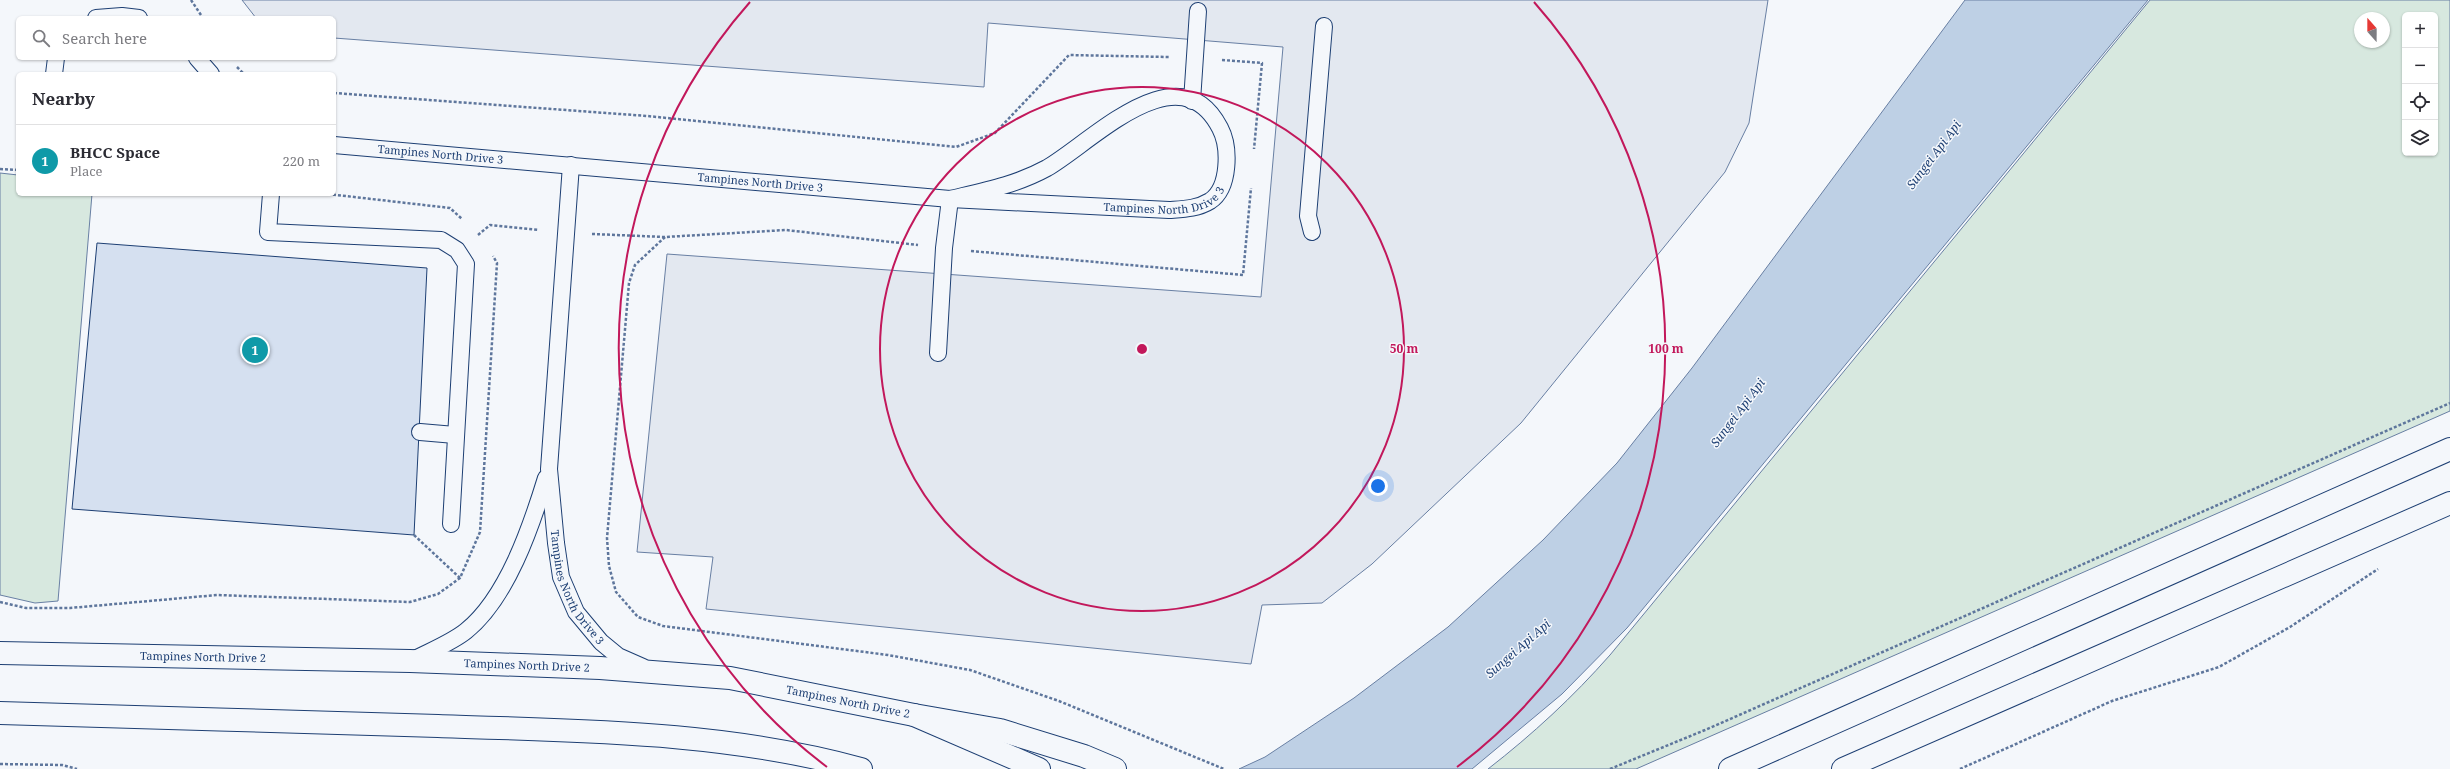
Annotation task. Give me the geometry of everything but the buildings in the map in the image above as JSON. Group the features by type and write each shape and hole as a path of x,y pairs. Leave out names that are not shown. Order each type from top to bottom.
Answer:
{"main road":[{"path":"1730,769 2450,449"},
{"path":"1842,769 2450,503"},
{"name":"Tampines North Drive 2","path":"0,653 410,662 600,668 730,678 914,715 1039,769"},
{"path":"0,713 574,730 686,738 748,746 861,769"},
{"path":"914,715 1000,730 1084,756 1115,769"}],"lane":[{"path":"1192,101 1198,11"},
{"path":"1312,232 1308,216 1324,26"},
{"path":"54,72 56,60"},
{"path":"199,60 209,72"},
{"name":"Tampines North Drive 3","path":"336,145 950,199 1169,210 1193,208 1211,200 1223,183 1228,160 1224,136 1212,113 1192,101 1172,97 1151,100 1126,113 1049,167 1006,186 950,199"},
{"name":"Tampines North Drive 3","path":"571,165 549,469 552,512 561,577 576,612 601,642 618,656 655,672"},
{"path":"271,196 268,232 441,240 457,250 466,264 451,524"},
{"path":"938,353 944,248 950,199"},
{"path":"420,432 455,434"},
{"name":"Tampines North Drive 3","path":"410,662 466,631 489,606 502,585 533,519 549,469"}],"path":[{"path":"191,0 202,16"},
{"path":"336,93 648,116 956,147 995,133 1069,55 1195,57"},
{"path":"0,169 16,170"},
{"path":"478,235 482,241"},
{"path":"665,237 635,265 629,283 607,538 609,566 616,592 638,617 663,626 857,651 970,670 1059,701 1224,769"},
{"path":"0,602 26,608 70,608 217,595 410,602 438,594 460,578 480,532 497,263 489,252"},
{"path":"1610,769 1705,730 2450,403"},
{"path":"414,535 460,578"},
{"path":"1960,769 2112,701 2218,668 2290,626 2383,566"},
{"path":"0,764 62,765 77,769"}],"shaded area":[{"path":"242,0 1768,0 1749,123 1725,172 1521,423 1372,564 1322,603 1262,605 1251,664 706,609 713,557 637,552 667,254 1261,297 1283,47 988,23 984,87 336,38 336,16 254,16"},
{"path":"2150,0 2450,0 2450,411 1636,769 1488,769 1552,715 1582,686 1610,655"},
{"path":"0,173 16,175 16,196 92,196 58,601 35,603 0,595"}],"water":[{"name":"Sungei Api Api","path":"1965,0 2148,0 1627,628 1562,694 1472,769 1239,769 1265,757 1354,698 1448,627 1543,540 1617,463 1692,368"}],"place":[{"name":"BHCC Space","path":"255,350"}]}
